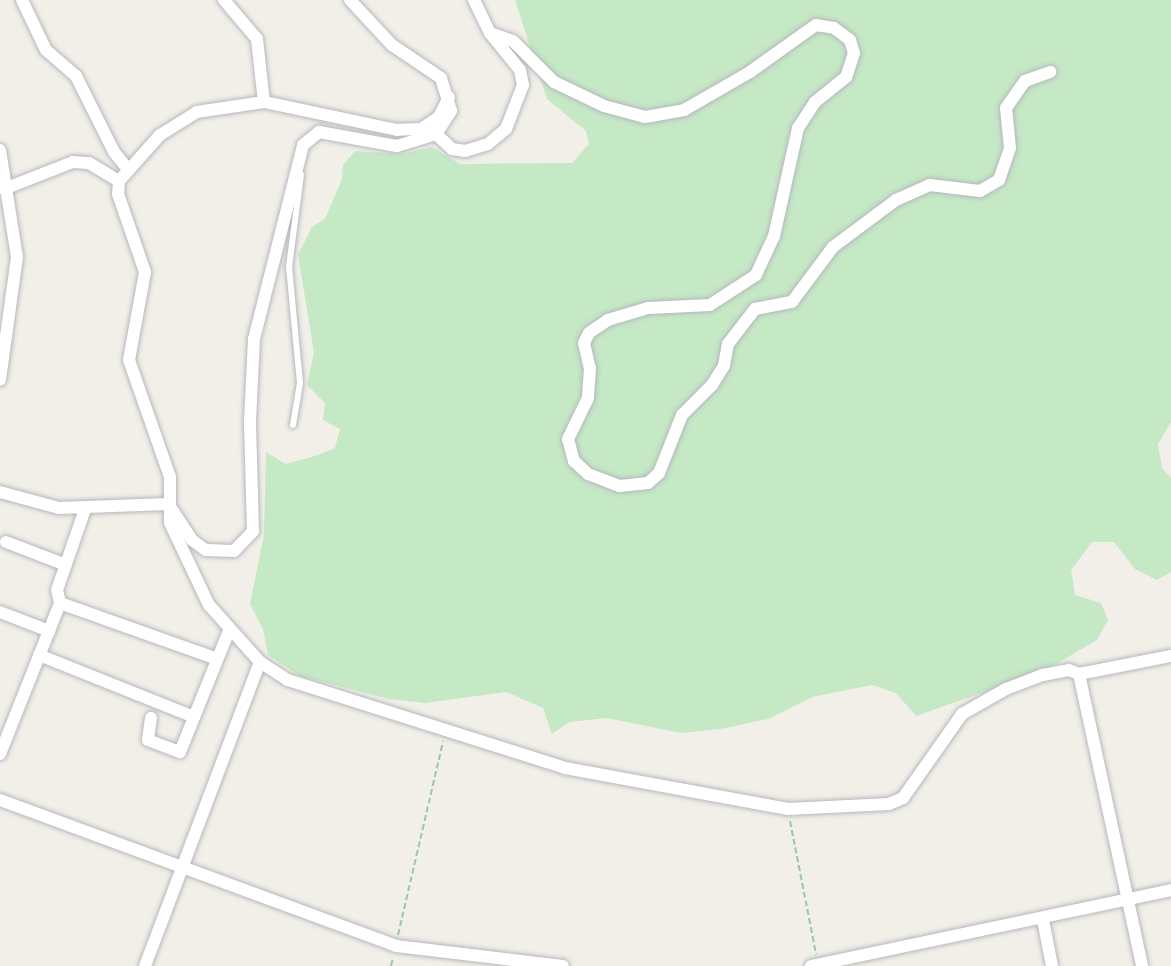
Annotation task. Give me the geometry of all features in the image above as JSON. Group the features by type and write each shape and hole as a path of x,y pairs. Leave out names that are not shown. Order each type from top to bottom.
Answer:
{"street":[{"path":"22,0 46,50 76,76 114,152 128,169"},
{"path":"224,0 257,39 264,102"},
{"path":"168,504 192,540 206,549 234,550 245,544 253,531 250,421 254,339 297,156 319,132 397,146 436,134 452,111 441,78 392,45 350,0"},
{"path":"436,134 452,149 465,151 488,144 514,115 523,86 520,70 490,33 474,0"},
{"path":"490,33 513,41 554,82 614,109 645,117 684,110 816,25 834,28 850,40 854,53 846,77 815,102 798,128 774,236 756,275 710,305 648,308 608,320 589,333 584,344 590,368 588,398 568,439 574,461 588,474 620,486 648,483 659,473 682,415 712,385 724,366 728,344 755,309 792,302 833,247 896,200 930,185 980,191 999,180 1010,148 1006,108 1025,81 1050,72"},
{"path":"449,97 439,117 421,129 397,130 264,102 197,112 177,120 119,181 118,194 145,272 129,360 170,477 168,504 170,523 196,583 229,631 260,662 288,680 565,768 788,809 889,804 903,798 962,714 1006,689 1043,675 1069,670 1079,674 1171,656"},
{"path":"0,150 4,189 17,257 0,380"},
{"path":"4,189 73,162 89,164 119,181"},
{"path":"0,492 52,507 85,509 168,504"},
{"path":"0,754 60,603 57,590 85,509"},
{"path":"6,542 66,566"},
{"path":"60,603 217,659"},
{"path":"0,612 49,631"},
{"path":"151,717 148,740 180,752 229,631"},
{"path":"39,655 194,717"},
{"path":"145,966 260,662"},
{"path":"1079,674 1142,966"},
{"path":"0,800 396,946 563,966"},
{"path":"815,965 1043,920 1171,890"},
{"path":"1043,920 1052,966"}],"lane":[{"path":"293,425 300,383 289,267 302,168 297,156"}],"path":[{"path":"396,946 447,730"},
{"path":"788,809 815,965"}],"green space":[{"path":"515,0 1171,0 1171,422 1158,444 1162,468 1171,478 1171,572 1157,580 1135,569 1114,542 1092,542 1071,570 1075,595 1101,603 1108,620 1097,640 1046,670 916,716 896,693 872,685 812,697 768,719 720,729 681,733 607,718 569,722 552,734 543,708 506,692 425,703 389,699 300,676 268,655 263,629 250,604 264,535 266,452 286,464 315,456 335,448 340,429 323,420 325,403 307,385 314,352 298,255 312,227 325,219 342,179 343,165 355,151 401,154 432,147 460,164 572,163 589,144 586,131 547,99"}]}
